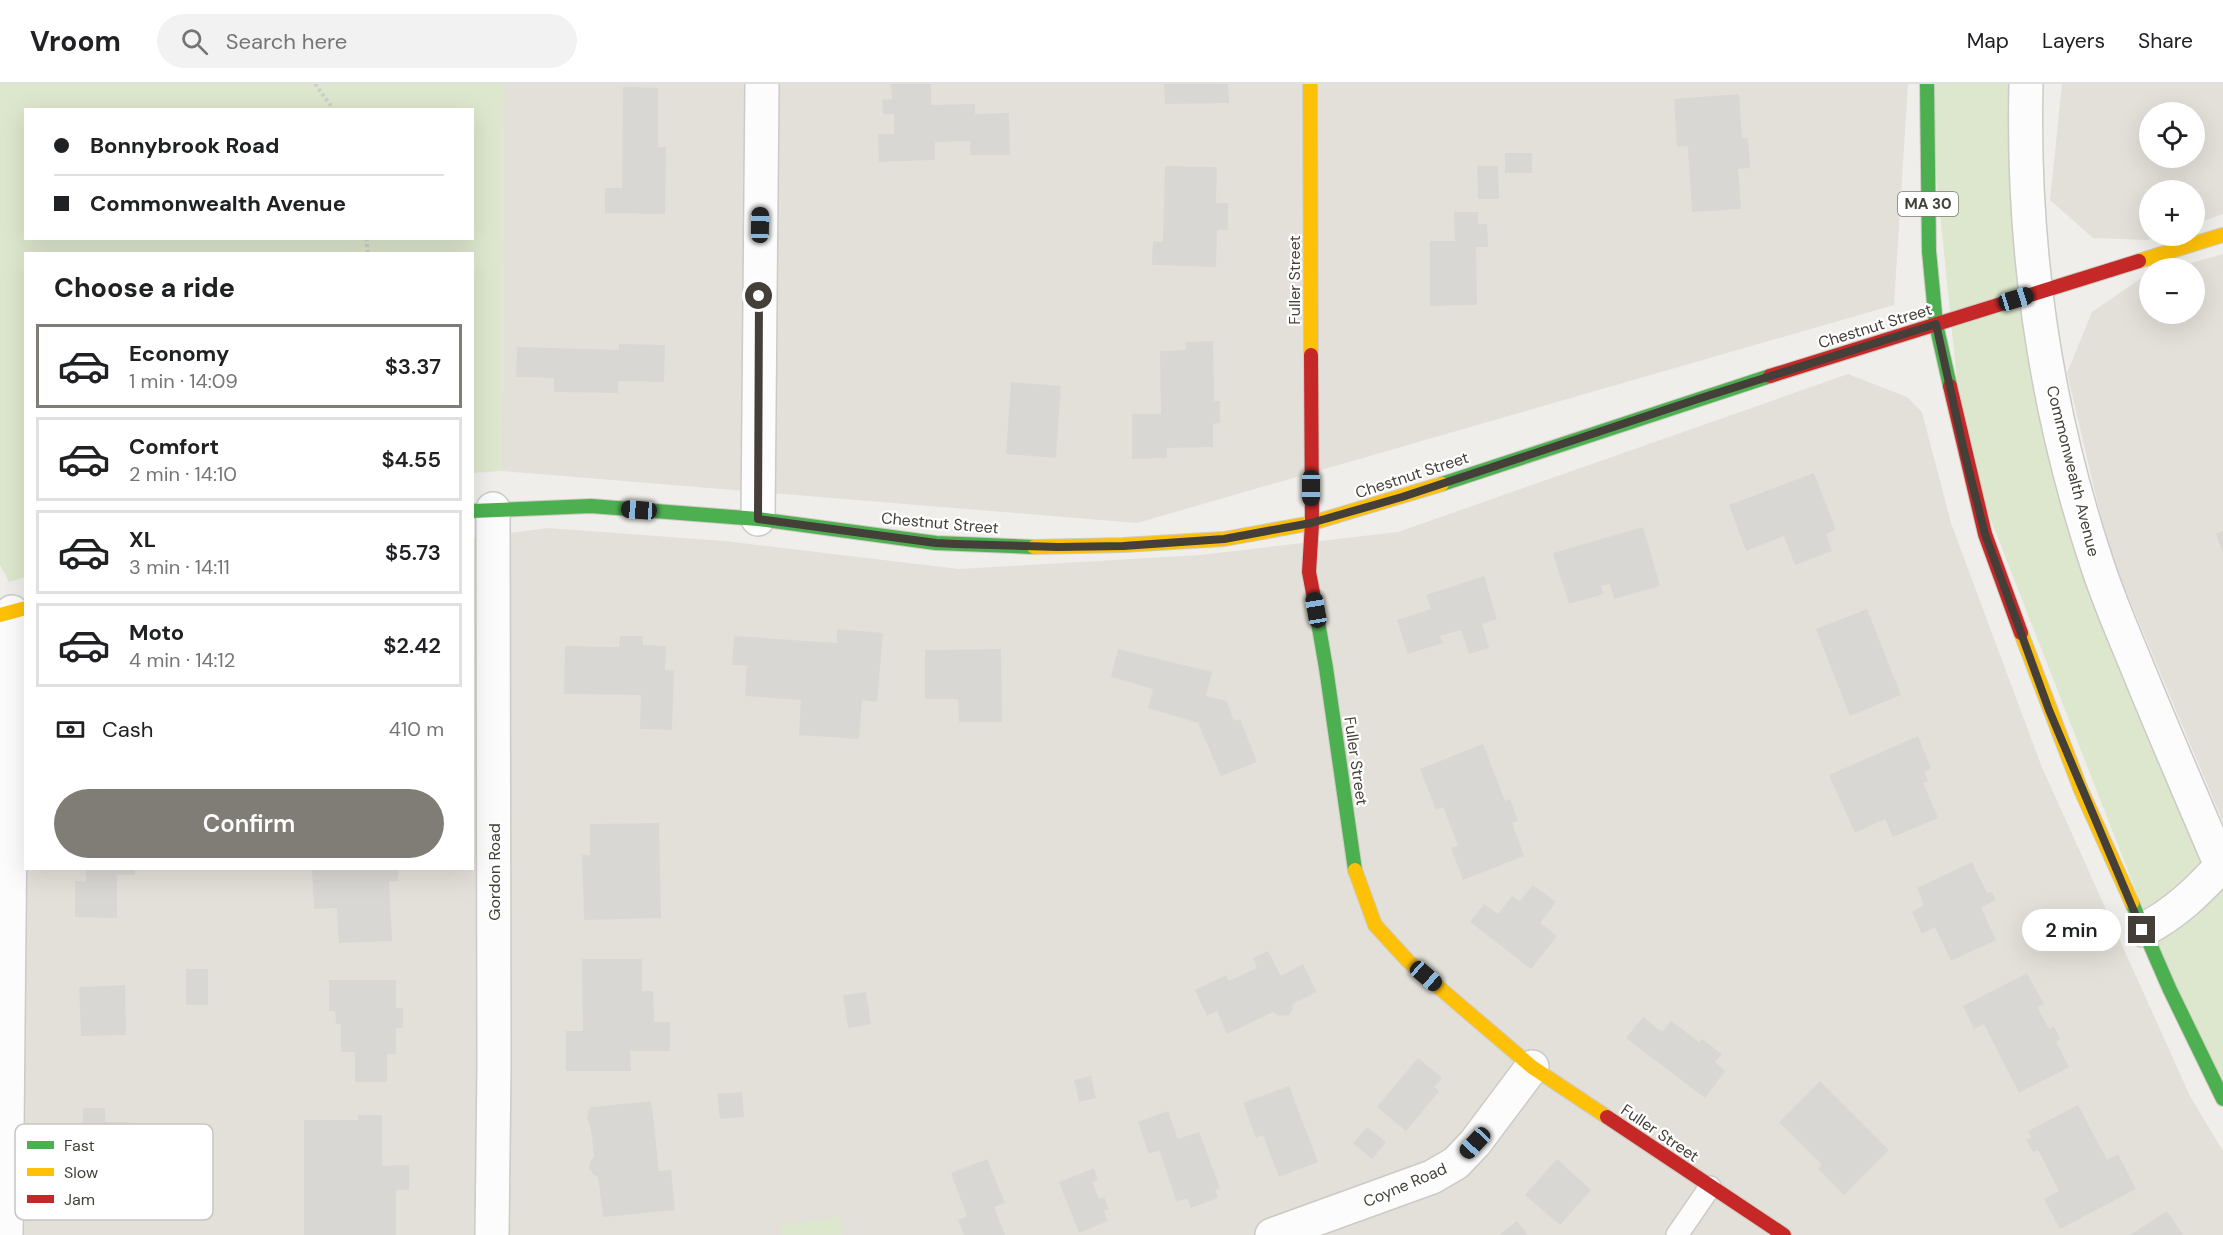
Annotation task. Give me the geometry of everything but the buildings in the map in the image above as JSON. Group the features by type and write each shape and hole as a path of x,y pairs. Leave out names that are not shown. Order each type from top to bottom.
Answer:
{"main road":[{"name":"Fuller Street","path":"1310,84 1310,572 1354,869 1375,925 1408,961 1532,1067 1784,1235"},
{"name":"MA 30","path":"1927,84 1929,251 1936,324 1985,534 2049,710 2142,930 2223,1099"},
{"name":"Chestnut Street","path":"483,510 591,506 758,519 936,543 1036,547 1123,546 1224,539 1311,523 1402,497 1701,398 2223,235"}],"street":[{"path":"758,519 762,84"},
{"name":"Commonwealth Avenue","path":"2026,84 2025,139 2028,207 2045,361 2059,431 2096,562 2131,652 2222,867"},
{"name":"Gordon Road","path":"483,510 494,1066 492,1235"},
{"path":"6,1235 3,1089 13,612"},
{"path":"2142,930 2164,919 2187,901 2222,867"},
{"name":"Coyne Road","path":"1272,1235 1423,1181 1456,1163 1475,1143 1532,1067"}],"lane":[{"path":"1677,1235 1710,1187"}],"path":[{"path":"315,84 333,108"}],"shaded area":[{"path":"503,84 1908,84 1894,305 1137,523 502,471"},
{"path":"2062,84 2223,84 2223,214 2205,220 2205,180 2139,180 2139,240 2093,238 2050,200"},
{"path":"2223,254 2223,822 2109,551 2067,373 2092,312 2139,280 2139,324 2205,324 2205,259"},
{"path":"1848,374 1907,397 1922,412 1951,523 2041,765 2190,1096 2223,1151 2223,1235 0,1235 26,870 474,870 474,538 548,528 725,541 959,569 1200,555 1398,532"}],"green space":[{"path":"0,84 503,84 502,471 474,473 474,252 24,252 24,577 9,582 0,565"},
{"path":"1927,84 2026,84 2059,431 2223,870 2223,1099 2198,1050 1964,451"},
{"path":"839,1217 842,1235 782,1235 780,1225"}],"traffic: fast":[{"path":"1927,84 1929,251 1936,324 1950,386"},
{"path":"1442,484 1770,376"},
{"path":"474,511 591,506 758,519 936,543 1034,547"},
{"path":"1313,593 1355,870"},
{"path":"2132,903 2170,990 2223,1099"}],"traffic: slow":[{"path":"1310,84 1311,355"},
{"path":"2149,258 2223,235"},
{"path":"1034,547 1224,539 1312,523 1442,484"},
{"path":"0,615 24,609"},
{"path":"2021,633 2081,790 2132,903"},
{"path":"1355,870 1375,925 1408,961 1532,1067 1607,1117"}],"traffic: jam":[{"path":"1770,376 2139,261"},
{"path":"1311,355 1312,523 1309,572 1313,593"},
{"path":"1950,386 1985,534 2021,633"},
{"path":"1607,1117 1784,1235"}],"route":[{"path":"759,296 758,519 936,543 1036,547 1123,546 1224,539 1311,523 1402,497 1701,398 1936,324 1985,534 2049,710 2142,930"}]}
